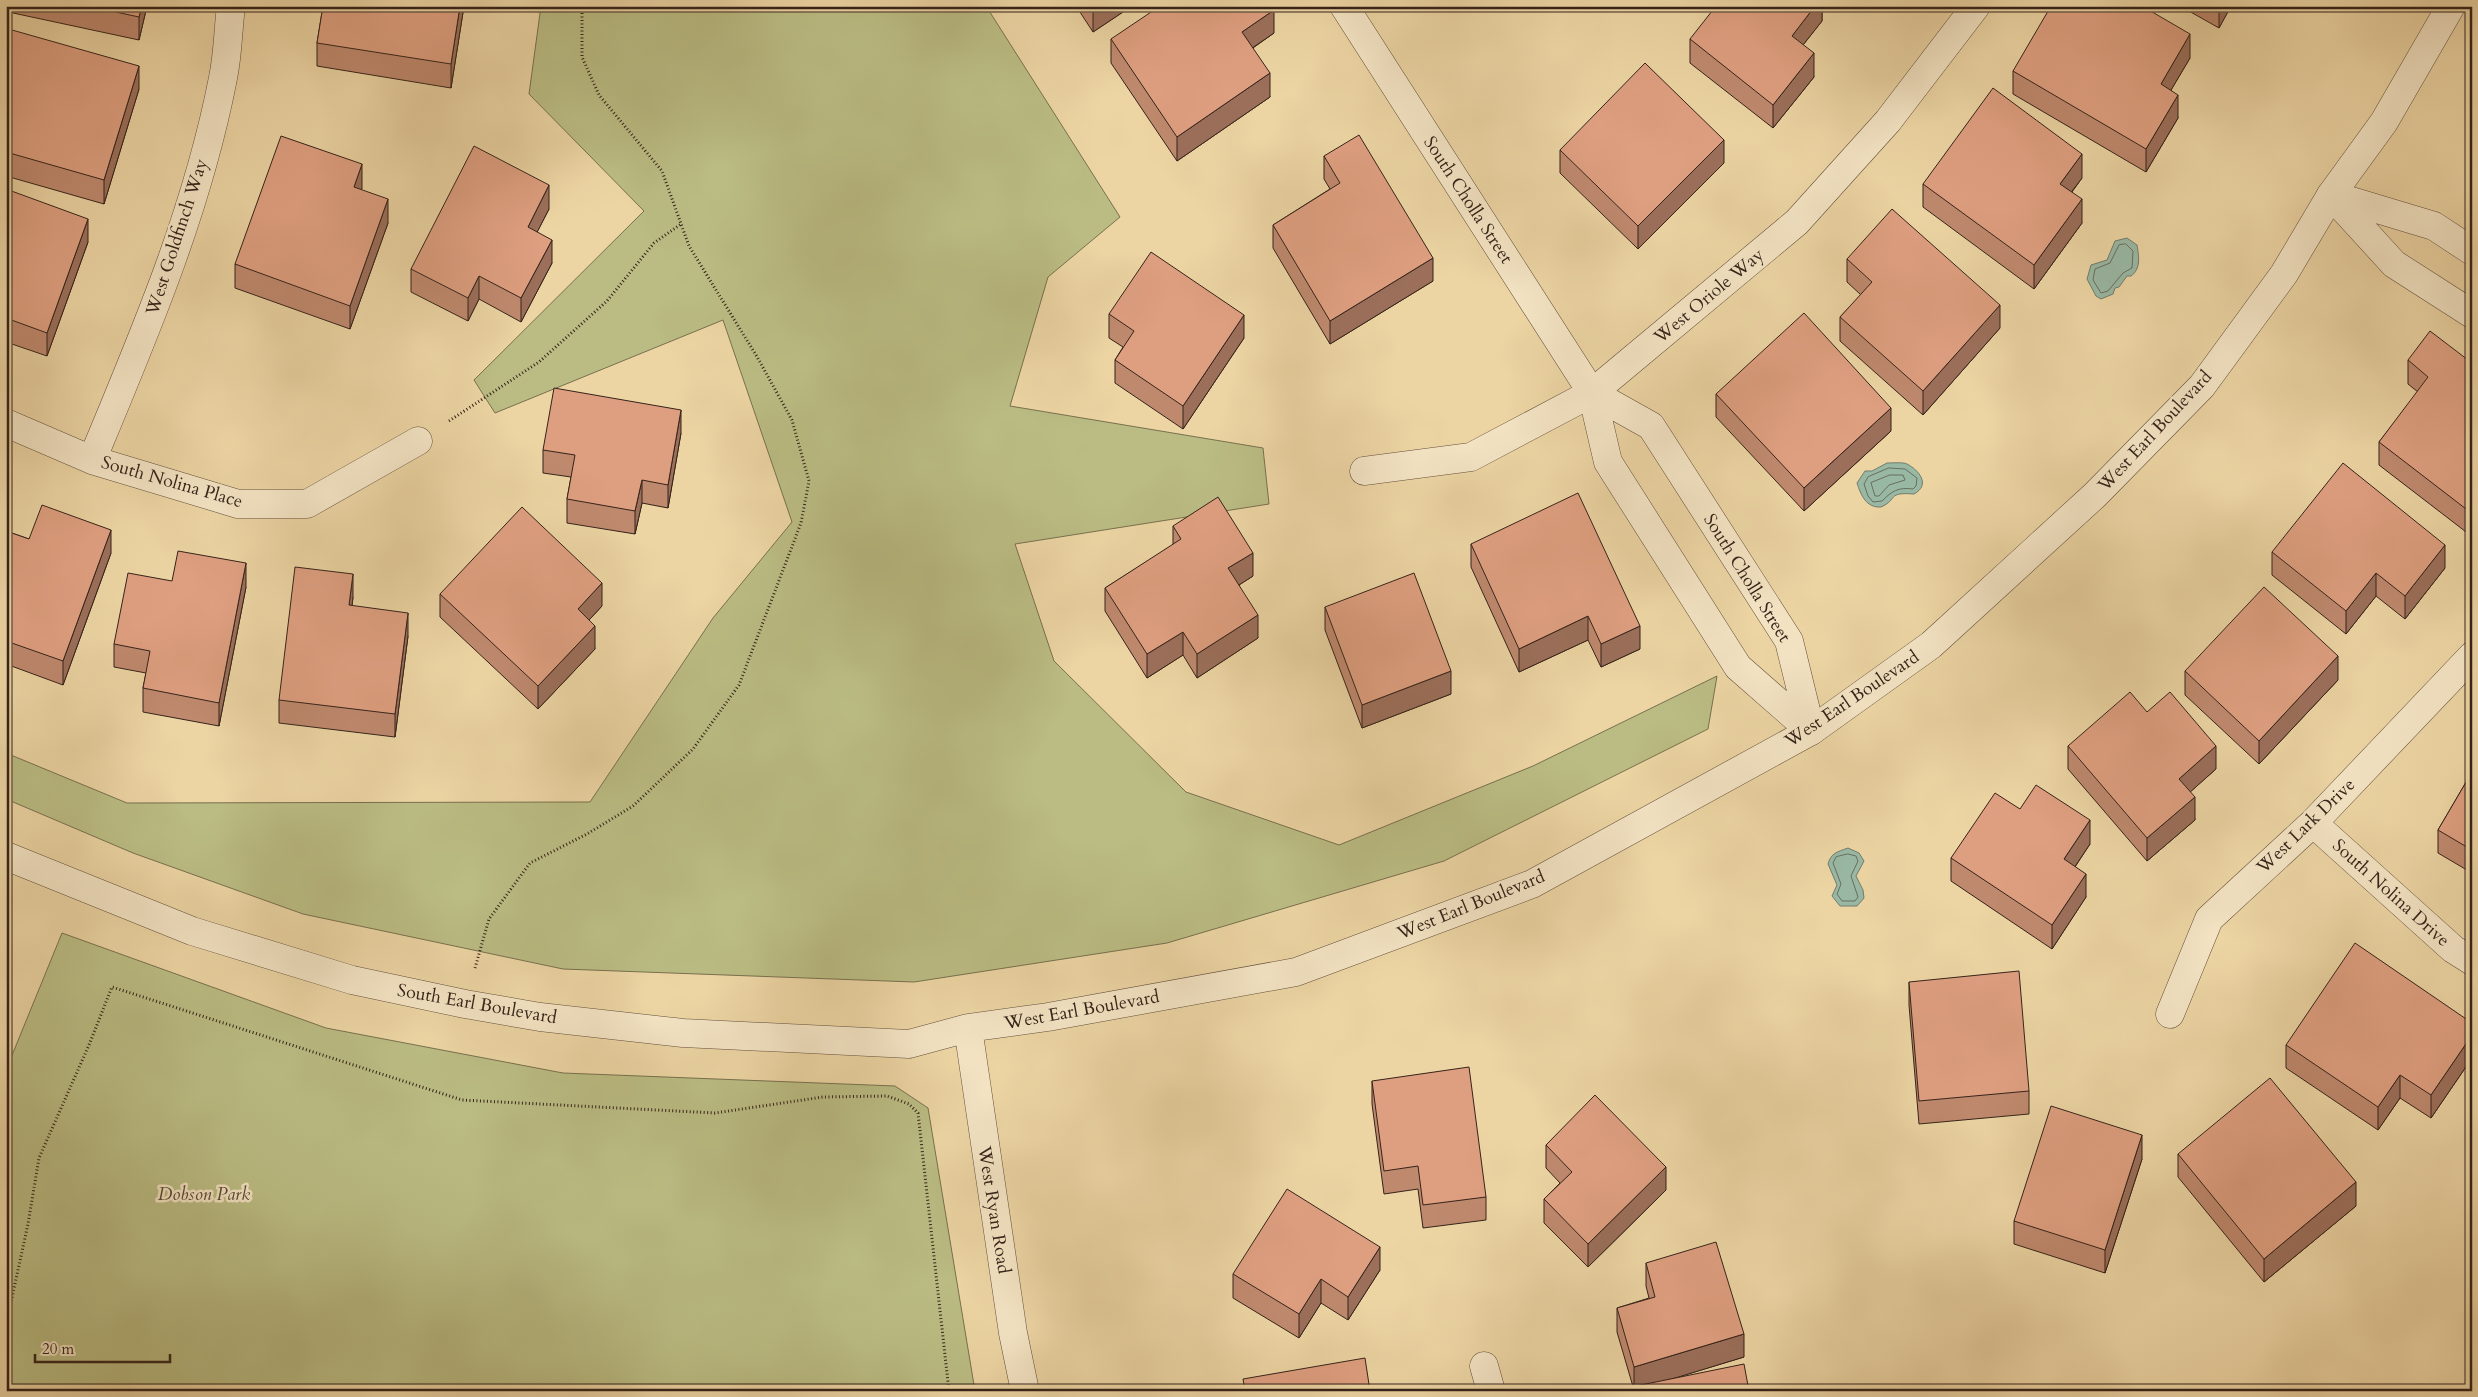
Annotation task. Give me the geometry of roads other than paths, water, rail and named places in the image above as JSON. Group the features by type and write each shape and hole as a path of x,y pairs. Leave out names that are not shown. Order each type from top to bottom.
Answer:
{"street":[{"name":"West Goldfinch Way","path":"92,460 160,296 196,189 223,77 231,6"},
{"name":"South Cholla Street","path":"1344,6 1592,393 1608,462 1738,667 1811,731"},
{"name":"West Oriole Way","path":"1364,471 1471,456 1592,393 1797,222 1888,121 1976,6"},
{"name":"West Earl Boulevard","path":"968,1028 1048,1017 1296,972 1532,884 1811,731 1931,645 2095,495 2202,386 2284,274 2330,195 2384,122 2451,6"},
{"path":"2330,195 2434,226 2472,251"},
{"path":"2330,195 2394,264 2472,314"},
{"name":"South Cholla Street","path":"1592,393 1651,426 1657,434 1789,641 1811,731"},
{"name":"South Nolina Place","path":"6,423 92,460 238,504 307,504 418,441"},
{"name":"West Lark Drive","path":"2170,1014 2209,919 2313,823 2472,656"},
{"name":"South Nolina Drive","path":"2313,823 2453,949 2472,961"},
{"name":"South Earl Boulevard","path":"6,856 192,931 352,980 465,1004 540,1017 683,1033 909,1044 968,1028"},
{"name":"West Ryan Road","path":"968,1028 1013,1334 1025,1391"}],"water":[{"path":"2127,238 2137,245 2138,266 2131,276 2127,276 2119,287 2115,288 2113,294 2101,299 2096,296 2087,279 2091,265 2107,260 2115,241"},
{"path":"1887,463 1907,464 1919,474 1922,486 1914,494 1896,495 1881,507 1876,507 1865,500 1857,483 1865,471 1872,471"},
{"path":"1848,848 1859,853 1864,861 1856,876 1863,890 1864,898 1857,906 1840,906 1832,896 1837,885 1828,864 1829,860 1833,855"}],"park label":[{"name":"Dobson Park","path":"204,1194"}]}
